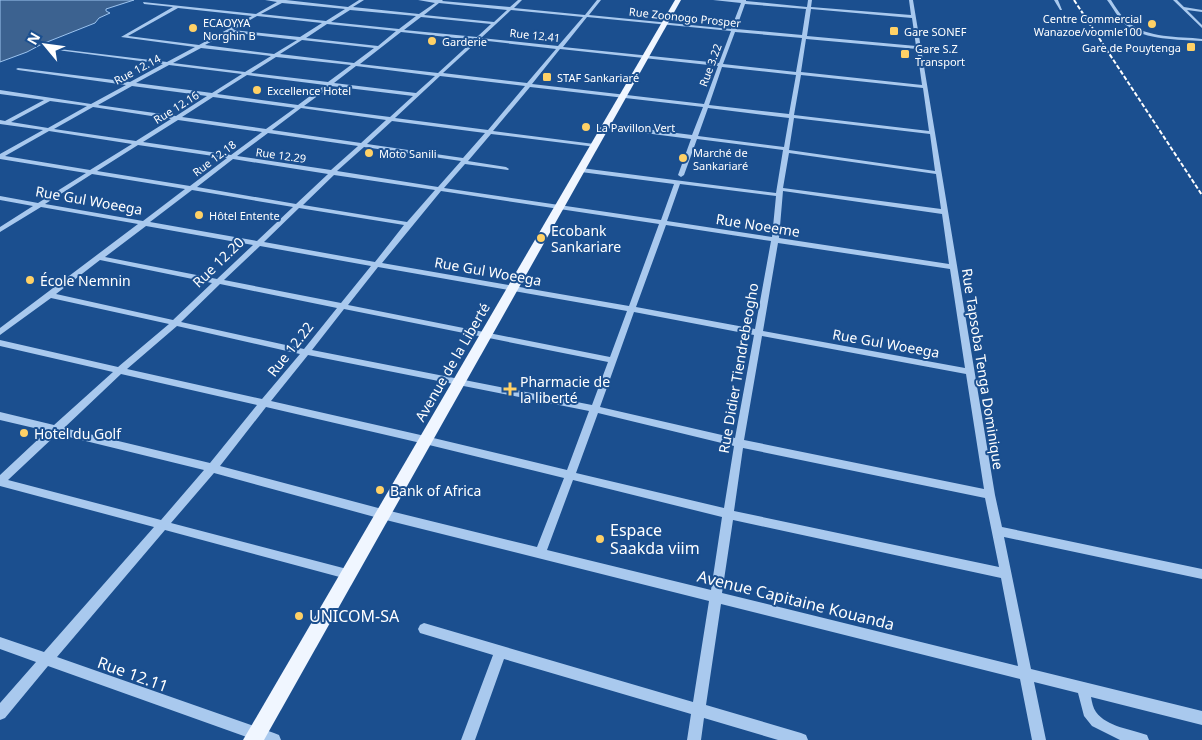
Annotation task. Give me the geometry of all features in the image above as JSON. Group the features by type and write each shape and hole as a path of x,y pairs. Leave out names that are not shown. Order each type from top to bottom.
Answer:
{"main road":[{"name":"Avenue de la Liberté","path":"255,737 678,0"}],"street":[{"path":"267,0 494,23"},
{"name":"Rue 12.16","path":"0,230 362,0"},
{"name":"Rue Zoonogo Prosper","path":"420,0 918,48"},
{"name":"Rue 12.20","path":"0,482 119,371 175,323 256,244 520,0"},
{"name":"Rue 12.22","path":"0,713 212,468 409,224 465,161 598,0"},
{"path":"715,0 810,4 914,17"},
{"name":"Rue Tapsoba Tenga Dominique","path":"911,0 990,495 1039,740"},
{"path":"1010,0 1024,1"},
{"path":"1056,0 1060,9"},
{"path":"1109,0 1125,22 1136,29 1156,34 1202,40"},
{"path":"1175,0 1202,27"},
{"name":"Rue 12.14","path":"0,156 283,1"},
{"name":"Rue 12.18","path":"0,332 440,1"},
{"name":"Rue 3.22","path":"540,554 632,310 744,1"},
{"name":"Rue 12.41","path":"144,3 800,72 924,87"},
{"name":"Rue Didier Tiendrebeogho","path":"694,740 739,443 774,240 810,4"},
{"path":"177,6 123,37 932,133"},
{"path":"1183,8 1202,11"},
{"path":"229,31 378,47"},
{"path":"59,50 418,95"},
{"path":"18,69 594,146"},
{"path":"0,92 364,145 506,169"},
{"path":"2,124 48,100"},
{"name":"Rue 12.29","path":"2,124 558,208"},
{"path":"606,126 787,150 938,173"},
{"path":"0,156 409,224"},
{"path":"581,170 679,179 945,212"},
{"name":"Rue Gul Woeega","path":"0,198 970,372"},
{"name":"Rue Noeeme","path":"558,208 953,267"},
{"path":"99,258 612,360"},
{"path":"50,295 306,352 595,409 739,443 990,495"},
{"path":"0,343 425,440 728,514 1005,574"},
{"name":"Avenue Capitaine Kouanda","path":"0,416 212,468 540,554 1202,718"},
{"path":"0,482 347,574"},
{"path":"997,531 1202,574"},
{"path":"424,629 500,653 801,740"},
{"name":"Rue 12.11","path":"0,643 255,737"},
{"path":"468,740 500,653"},
{"path":"1083,688 1087,708 1092,718 1102,725 1142,740"},
{"path":"255,737 274,740"}],"water":[{"path":"0,0 134,0 106,9 110,13 99,18 95,23 0,62"}],"railway":[{"path":"1074,0 1202,195"}],"place":[{"name":"Centre Commercial Wanazoe/voomle100","path":"1152,24"},
{"name":"ECAOYYA Norghin B","path":"193,28"},
{"name":"Gare SONEF","path":"894,31"},
{"name":"Garderie","path":"432,41"},
{"name":"Gare de Pouytenga","path":"1191,47"},
{"name":"Gare S.Z Transport","path":"905,54"},
{"name":"STAF Sankariaré","path":"547,77"},
{"name":"Excellence Hotel","path":"257,90"},
{"name":"La Pavillon Vert","path":"586,127"},
{"name":"Moto Sanili","path":"369,153"},
{"name":"Marché de Sankariaré","path":"683,158"},
{"name":"Hôtel Entente","path":"199,215"},
{"name":"Ecobank Sankariare","path":"541,238"},
{"name":"École Nemnin","path":"30,280"},
{"name":"Pharmacie de la liberté","path":"510,389"},
{"name":"Hotel du Golf","path":"24,433"},
{"name":"Bank of Africa","path":"380,490"},
{"name":"Espace Saakda viim","path":"600,539"},
{"name":"UNICOM-SA","path":"299,616"}]}
